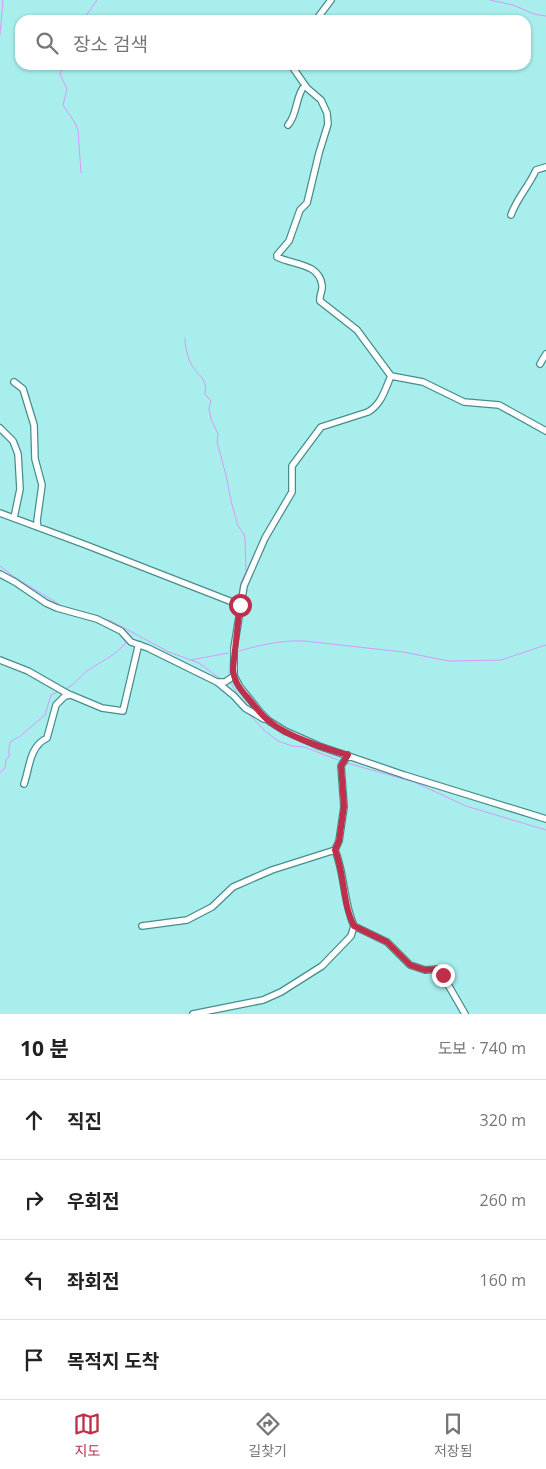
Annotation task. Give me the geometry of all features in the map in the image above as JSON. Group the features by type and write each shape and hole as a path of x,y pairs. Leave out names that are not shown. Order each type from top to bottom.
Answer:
{"street":[{"path":"320,15 331,0"},
{"path":"294,70 305,85 322,100 327,113 328,124 318,153 307,203 300,210 289,241 277,255 279,258 304,266 316,273 322,285 320,301 357,330 392,376 423,382 464,402 499,405 546,430"},
{"path":"288,125 293,118 299,96 305,85"},
{"path":"511,215 536,170 546,168"},
{"path":"540,364 546,354"},
{"path":"269,721 244,694 234,676 234,648 244,586 272,524 292,492 292,466 321,427 374,409 392,376"},
{"path":"14,382 23,389 34,425 35,459 42,480 37,521 38,527"},
{"path":"0,428 13,441 18,454 20,489 14,518"},
{"path":"0,513 240,605"},
{"path":"0,574 46,603 97,619 125,634 131,642 217,682 245,708 293,735 466,796 546,819"},
{"path":"0,660 28,671 71,695 102,708 123,711 140,645"},
{"path":"217,682 225,682 234,676"},
{"path":"24,784 34,750 39,742 47,738 49,734 56,705 65,696 71,695"},
{"path":"193,1014 269,999 312,973 328,960 351,936 354,926 335,850 339,841 344,806 341,766 348,755"},
{"path":"142,926 187,920 212,907 233,887 292,863 335,850"},
{"path":"354,926 387,942 410,965 425,970 439,969 466,1014"}],"waterway":[{"path":"0,35 3,0"},
{"path":"86,15 97,0"},
{"path":"490,0 513,5 534,14 546,16"},
{"path":"62,70 60,74 67,89 63,105 78,130 81,173"},
{"path":"185,338 190,362 203,380 205,394 211,401 209,408 211,419 218,434 217,442 231,501 238,526 244,534 246,572 241,582 238,601"},
{"path":"0,566 62,606"},
{"path":"236,620 237,607"},
{"path":"101,618 111,621 169,652 199,663 222,680"},
{"path":"239,651 271,643 304,641 403,652 449,661 501,660 546,645"},
{"path":"65,689 127,642"},
{"path":"229,677 231,649"},
{"path":"191,660 228,653"},
{"path":"230,681 240,699"},
{"path":"0,773 5,768 6,759 9,757 11,741 19,737 45,715 51,695 59,691"},
{"path":"247,712 265,731 278,741 292,746 304,747 341,761"},
{"path":"347,763 414,782 466,806 546,830"}],"route":[{"path":"240,605 233,668 234,676 240,687 260,712 277,727 319,746 348,755 341,766 344,806 339,841 335,850 352,923 354,926 382,938 410,965 425,970 439,969 443,975"}]}
